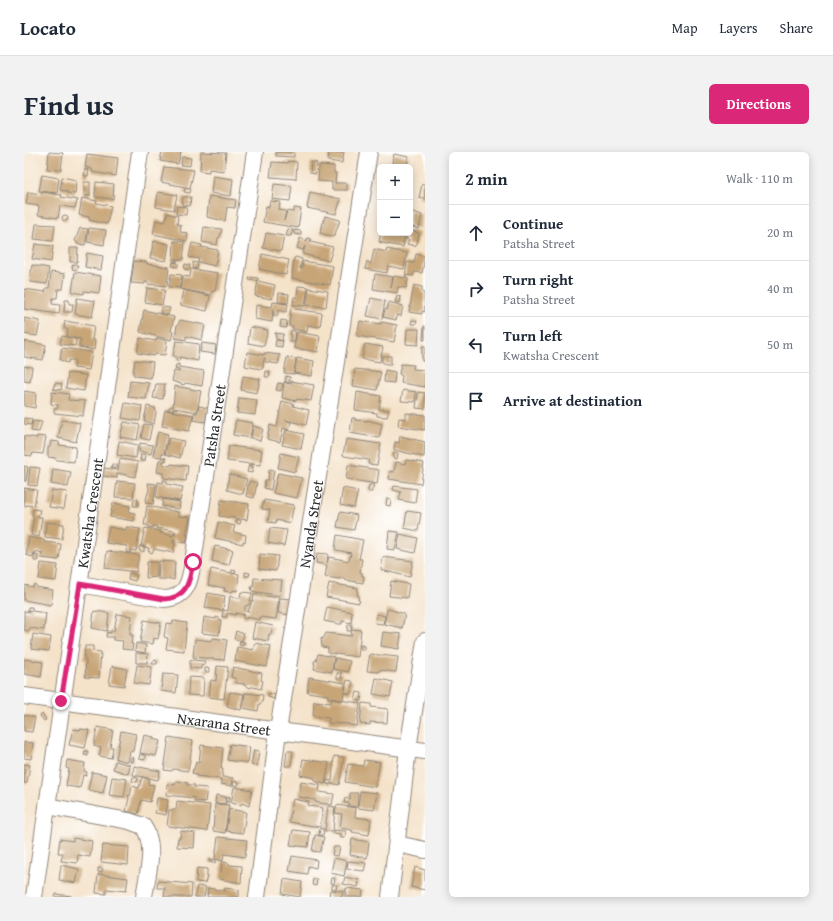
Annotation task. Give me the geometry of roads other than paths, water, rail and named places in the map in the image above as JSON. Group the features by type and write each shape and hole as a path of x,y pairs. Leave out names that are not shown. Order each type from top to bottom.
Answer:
{"street":[{"name":"Kwatsha Crescent","path":"34,897 61,701 80,584 140,152"},
{"name":"Patsha Street","path":"80,584 164,599 173,599 180,595 187,587 193,562 255,152"},
{"name":"Nyanda Street","path":"257,897 278,731 369,152"},
{"path":"390,897 398,844 408,749 424,649"},
{"name":"Nxarana Street","path":"24,696 425,751"},
{"path":"47,806 137,823 143,826 149,836 150,856 144,897"},
{"path":"398,844 425,850"}]}
